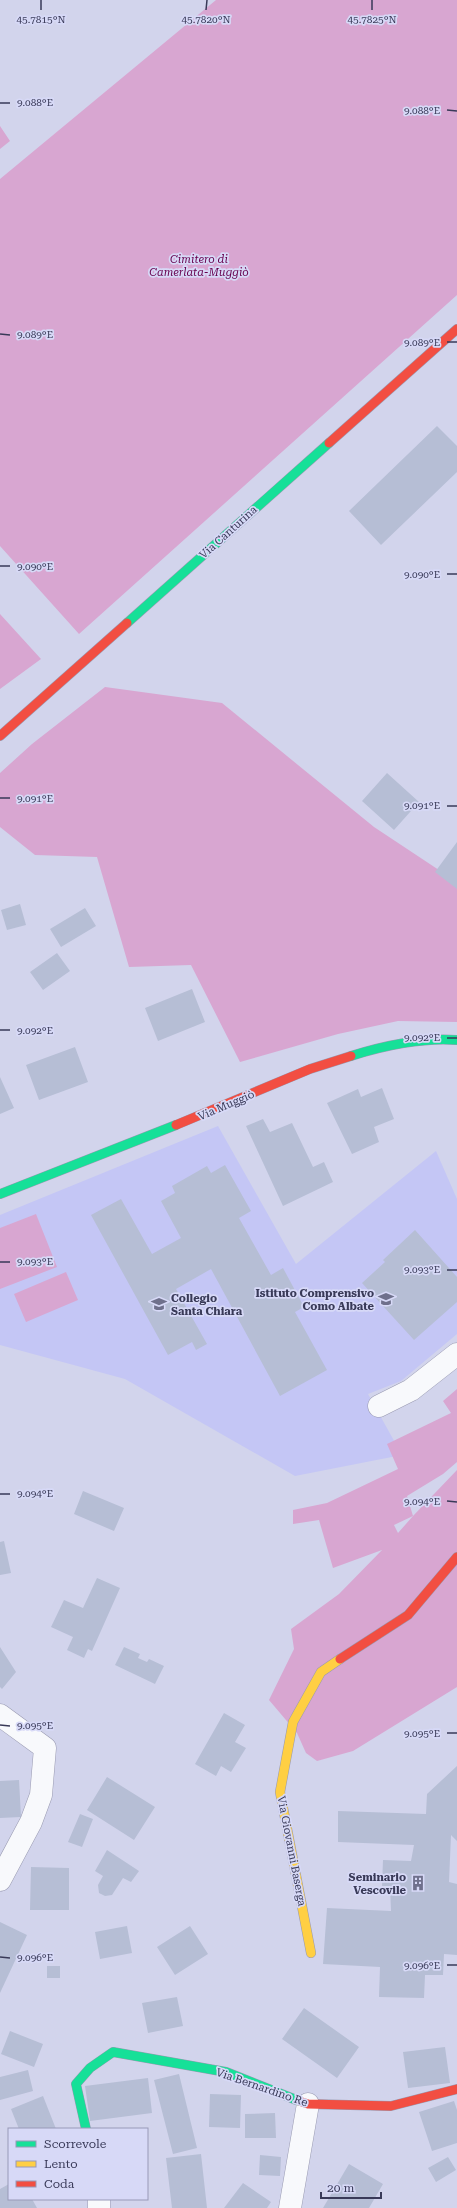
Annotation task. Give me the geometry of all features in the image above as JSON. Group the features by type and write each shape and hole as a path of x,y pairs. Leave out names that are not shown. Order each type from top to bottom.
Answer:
{"street":[{"name":"Via Canturina","path":"0,736 457,329"},
{"name":"Via Muggiò","path":"0,1194 210,1112 310,1069 373,1049 444,1039 457,1040"},
{"path":"379,1406 411,1390 457,1354"},
{"name":"Via Giovanni Baserga","path":"311,1953 280,1792 293,1722 321,1672 408,1615 457,1557"},
{"path":"0,1715 45,1748 42,1795 31,1822 0,1880"},
{"name":"Via Bernardino Re","path":"86,2128 76,2084 90,2068 112,2052 226,2072 308,2104 391,2106 457,2089"},
{"path":"290,2208 308,2104"}],"shaded area":[{"name":"Collegio Santa Chiara","path":"218,1126 296,1264 436,1151 457,1199 457,1334 401,1381 368,1394 402,1455 295,1476 125,1379 0,1345 0,1215"}],"green space":[{"name":"Cimitero di Camerlata-Muggiò","path":"216,0 457,0 457,295 79,634 0,546 0,179"},
{"path":"0,126 10,141 0,149"},
{"path":"0,614 41,659 0,689"},
{"path":"105,687 222,703 374,827 457,882 457,1022 398,1021 338,1034 240,1062 191,965 129,967 97,857 35,855 0,827 0,773 32,744"},
{"path":"36,1214 57,1267 0,1289 0,1228"},
{"path":"66,1272 78,1300 26,1322 14,1294"},
{"path":"457,1389 457,1462 443,1474 407,1496 413,1516 457,1470 457,1687 353,1751 317,1761 306,1753 297,1733 269,1700 294,1649 291,1629 339,1594 382,1550 333,1568 319,1520 293,1524 293,1510 327,1503 398,1469 387,1444 451,1413 443,1401","holes":["413,1516 398,1533 394,1525"]}],"building":[{"path":"437,426 457,446 457,472 381,545 349,511"},
{"path":"387,773 419,802 394,830 362,801"},
{"path":"457,842 457,889 435,872"},
{"path":"20,904 26,925 7,930 1,910"},
{"path":"85,908 96,926 61,947 50,929"},
{"path":"57,953 70,971 43,990 30,972"},
{"path":"192,989 205,1022 158,1041 145,1008"},
{"path":"75,1047 88,1082 39,1100 26,1065"},
{"path":"0,1077 14,1108 0,1114"},
{"path":"382,1088 394,1119 374,1127 379,1142 352,1154 327,1103 358,1089 361,1097"},
{"path":"263,1119 270,1132 292,1123 313,1167 324,1162 333,1182 283,1206 246,1126"},
{"path":"225,1165 251,1211 239,1218 271,1275 283,1268 304,1307 295,1312 327,1370 280,1396 211,1269 176,1289 207,1344 196,1350 192,1342 168,1355 91,1215 121,1199 152,1254 181,1238 161,1201 175,1193 172,1186 207,1166 211,1173"},
{"path":"415,1230 457,1277 457,1302 414,1340 362,1283 385,1262 383,1260"},
{"path":"83,1491 124,1508 114,1531 74,1514"},
{"path":"4,1541 11,1573 0,1575 0,1542"},
{"path":"97,1578 120,1588 92,1651 88,1649 84,1658 67,1650 73,1637 51,1627 64,1600 83,1608"},
{"path":"0,1647 16,1672 2,1689 0,1687"},
{"path":"124,1647 140,1654 138,1658 147,1662 149,1659 164,1666 155,1684 115,1665"},
{"path":"224,1713 245,1725 235,1742 246,1748 231,1772 221,1766 216,1776 195,1764"},
{"name":"Seminario Vescovile","path":"457,1766 457,1841 451,1835 449,1882 457,1884 457,1955 444,1954 443,1975 425,1975 424,1998 379,1997 380,1967 323,1964 327,1908 391,1911 390,1886 382,1886 383,1860 411,1861 414,1845 338,1842 338,1811 426,1814 427,1794"},
{"path":"107,1777 155,1807 134,1840 87,1810"},
{"path":"19,1780 21,1817 0,1818 0,1781"},
{"path":"80,1814 93,1819 82,1847 68,1842"},
{"path":"107,1850 139,1871 131,1882 123,1878 112,1895 105,1896 99,1893 98,1885 103,1876 95,1871"},
{"path":"31,1867 69,1868 69,1910 30,1910"},
{"path":"0,1922 27,1935 0,1993"},
{"path":"127,1926 132,1953 100,1959 95,1932"},
{"path":"190,1926 208,1954 175,1975 157,1947"},
{"path":"47,1966 60,1966 60,1978 47,1978"},
{"path":"177,1997 183,2026 148,2033 142,2003"},
{"path":"304,2008 359,2047 337,2078 282,2039"},
{"path":"10,2031 43,2044 34,2067 1,2054"},
{"path":"445,2047 450,2083 408,2088 403,2052"},
{"path":"28,2070 33,2091 0,2100 0,2077"},
{"path":"179,2074 197,2148 173,2154 154,2080"},
{"path":"148,2078 152,2113 90,2121 85,2086"},
{"path":"210,2094 241,2095 240,2128 209,2127"},
{"path":"43,2096 56,2128 19,2128 11,2109"},
{"path":"454,2101 457,2110 457,2143 432,2151 419,2112"},
{"path":"275,2113 276,2138 245,2138 245,2114"},
{"path":"201,2154 207,2208 172,2208 166,2158"},
{"path":"260,2155 281,2157 280,2176 259,2175"},
{"path":"448,2157 456,2170 436,2182 428,2168"},
{"path":"349,2164 383,2184 369,2208 323,2208"},
{"path":"243,2183 271,2202 267,2208 224,2208"},
{"path":"8,2185 8,2200 33,2200 37,2208 0,2208 0,2189"}],"traffic: fast":[{"path":"127,623 329,443"},
{"path":"351,1056 403,1043 444,1039 457,1040"},
{"path":"0,1194 176,1125"},
{"path":"86,2128 76,2084 90,2068 113,2052 226,2072 299,2101"}],"traffic: slow":[{"path":"311,1953 280,1792 293,1722 321,1672 340,1659"}],"traffic: jam":[{"path":"329,443 457,329"},
{"path":"0,736 127,623"},
{"path":"176,1125 310,1069 351,1056"},
{"path":"340,1659 408,1615 457,1557"},
{"path":"299,2101 308,2104 391,2106 457,2089"}],"place":[{"name":"Istituto Comprensivo Como Albate","path":"386,1299"},
{"name":"Collegio Santa Chiara","path":"159,1304"},
{"name":"Seminario Vescovile","path":"418,1883"}]}
